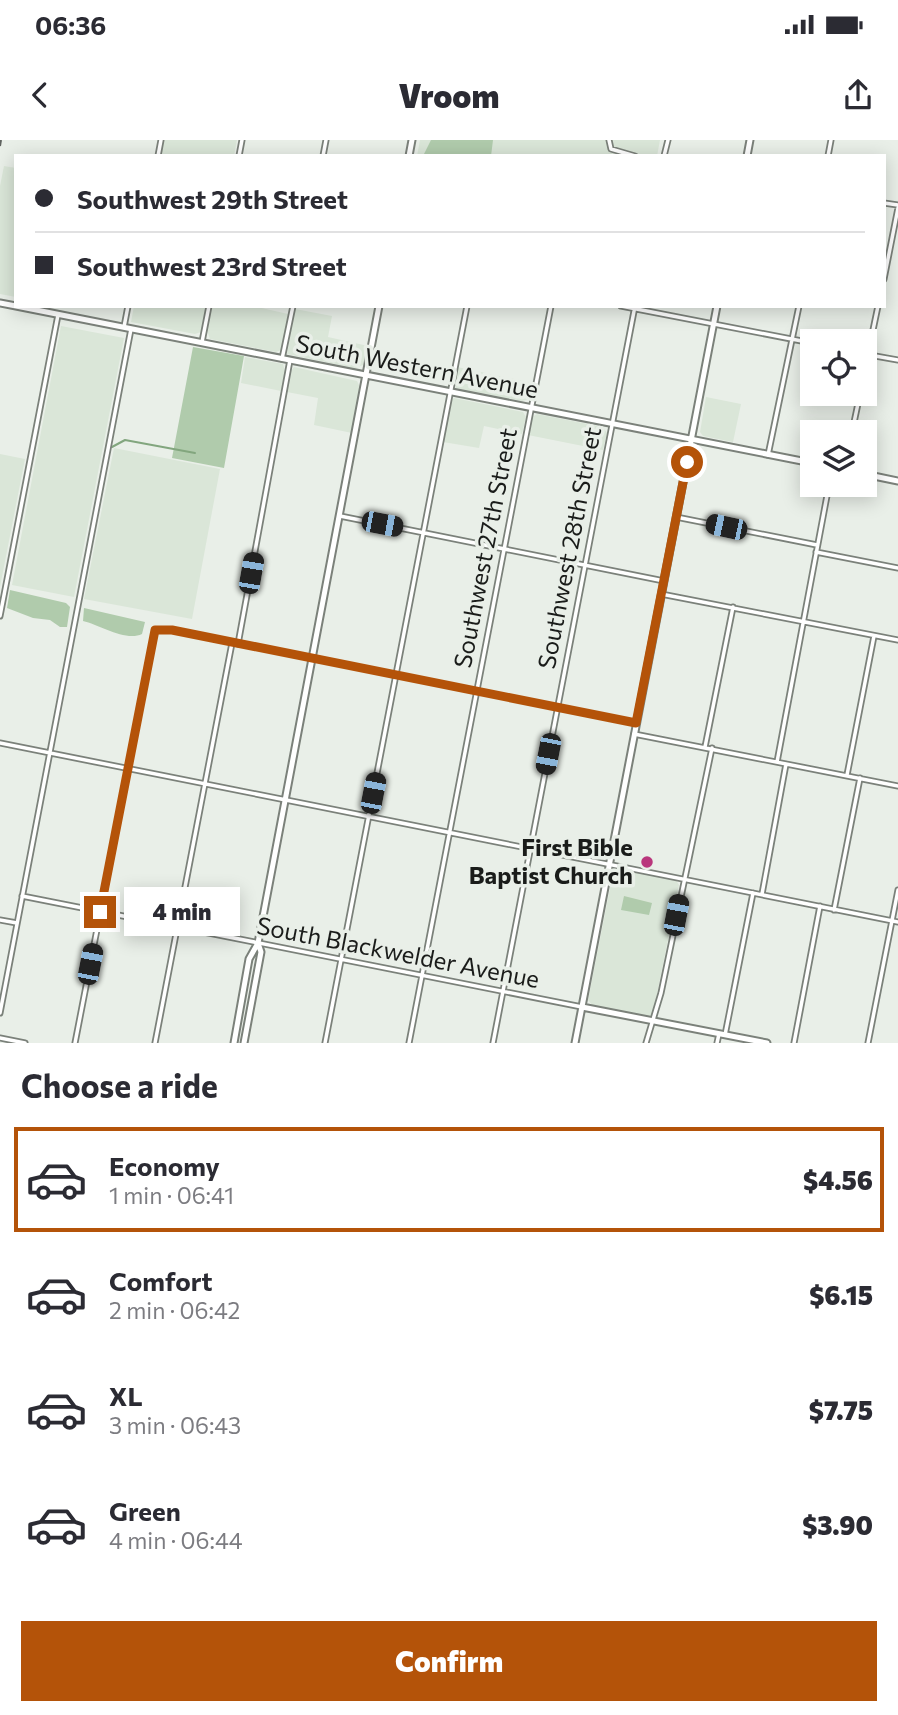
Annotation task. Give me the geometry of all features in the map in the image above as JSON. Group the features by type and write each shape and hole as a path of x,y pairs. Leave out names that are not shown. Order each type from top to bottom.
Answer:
{"main road":[{"name":"South Western Avenue","path":"25,308 800,461"},
{"path":"233,1043 249,959 258,943 379,308"},
{"path":"575,1043 717,308"},
{"path":"877,477 898,481"},
{"path":"244,1043 261,952 258,943"},
{"name":"South Blackwelder Avenue","path":"582,1007 767,1043"}],"street":[{"path":"609,140 611,149 628,154"},
{"path":"886,269 898,207"},
{"path":"0,1013 50,753 127,328 128,308"},
{"path":"202,343 209,308"},
{"path":"282,359 293,308"},
{"path":"325,1043 467,308"},
{"name":"Southwest 27th Street","path":"409,1043 551,308"},
{"path":"634,308 800,341"},
{"name":"Southwest 28th Street","path":"493,1043 634,308"},
{"path":"768,455 799,308"},
{"path":"873,329 878,308"},
{"path":"0,616 58,315"},
{"path":"877,356 898,360"},
{"path":"237,644 290,360"},
{"path":"777,762 827,497"},
{"path":"340,516 664,580"},
{"path":"676,517 817,545"},
{"path":"816,552 898,568"},
{"path":"661,594 898,640"},
{"path":"705,747 733,607"},
{"path":"75,1043 155,630 172,630 636,723"},
{"path":"847,776 874,636"},
{"path":"155,1043 232,643"},
{"path":"634,734 898,786"},
{"path":"0,743 898,922"},
{"path":"646,1043 661,993 712,748"},
{"path":"762,894 786,764"},
{"path":"834,910 860,778"},
{"path":"868,1043 898,890"},
{"path":"717,1043 722,1034 753,893"},
{"name":"South Blackwelder Avenue","path":"22,896 582,1007"},
{"path":"794,1043 820,906"},
{"path":"0,920 17,923"},
{"path":"0,1038 25,1043"}],"shaded area":[{"path":"162,140 237,140 234,154 160,154"},
{"path":"420,140 660,140 657,154 417,154"},
{"path":"4,166 14,168 14,297 0,294 0,186"},
{"path":"134,308 206,308 201,332 195,334 131,322"},
{"path":"212,308 262,308 288,314 281,350 276,352 210,339 207,330"},
{"path":"295,309 332,316 328,337 368,346 363,365 355,368 287,354"},
{"path":"61,326 124,338 74,597 12,585"},
{"path":"245,357 283,364 285,371 281,391 241,383"},
{"path":"294,367 357,381 360,387 352,433 314,425 318,398 287,392 290,372"},
{"path":"457,367 533,383 529,399 522,401 456,388 454,381"},
{"path":"706,397 741,404 733,442 703,436 700,432"},
{"path":"454,398 523,412 526,417 522,434 484,426 479,448 443,442 450,402"},
{"path":"537,414 603,427 607,433 603,450 528,435 531,418"},
{"path":"114,448 220,469 192,619 84,599"},
{"path":"0,454 25,459 0,587"},
{"path":"619,869 676,880 679,885 653,1014 647,1017 593,1006 588,1000 613,873"}],"green space":[{"path":"431,140 493,140 491,154 424,154"},
{"path":"193,347 244,356 224,468 172,458"},
{"path":"10,590 66,603 70,607 67,627 60,627 50,620 33,618 7,608"},
{"path":"84,608 145,622 142,634 128,636 83,621"},
{"path":"624,896 652,903 649,915 621,910"}],"waterway":[{"path":"112,447 125,440 195,453"}],"railway":[{"path":"0,146 1,140"}],"place":[{"name":"First Bible Baptist Church","path":"647,862"}],"route":[{"path":"100,912 155,630 172,630 636,723 687,462"}]}
